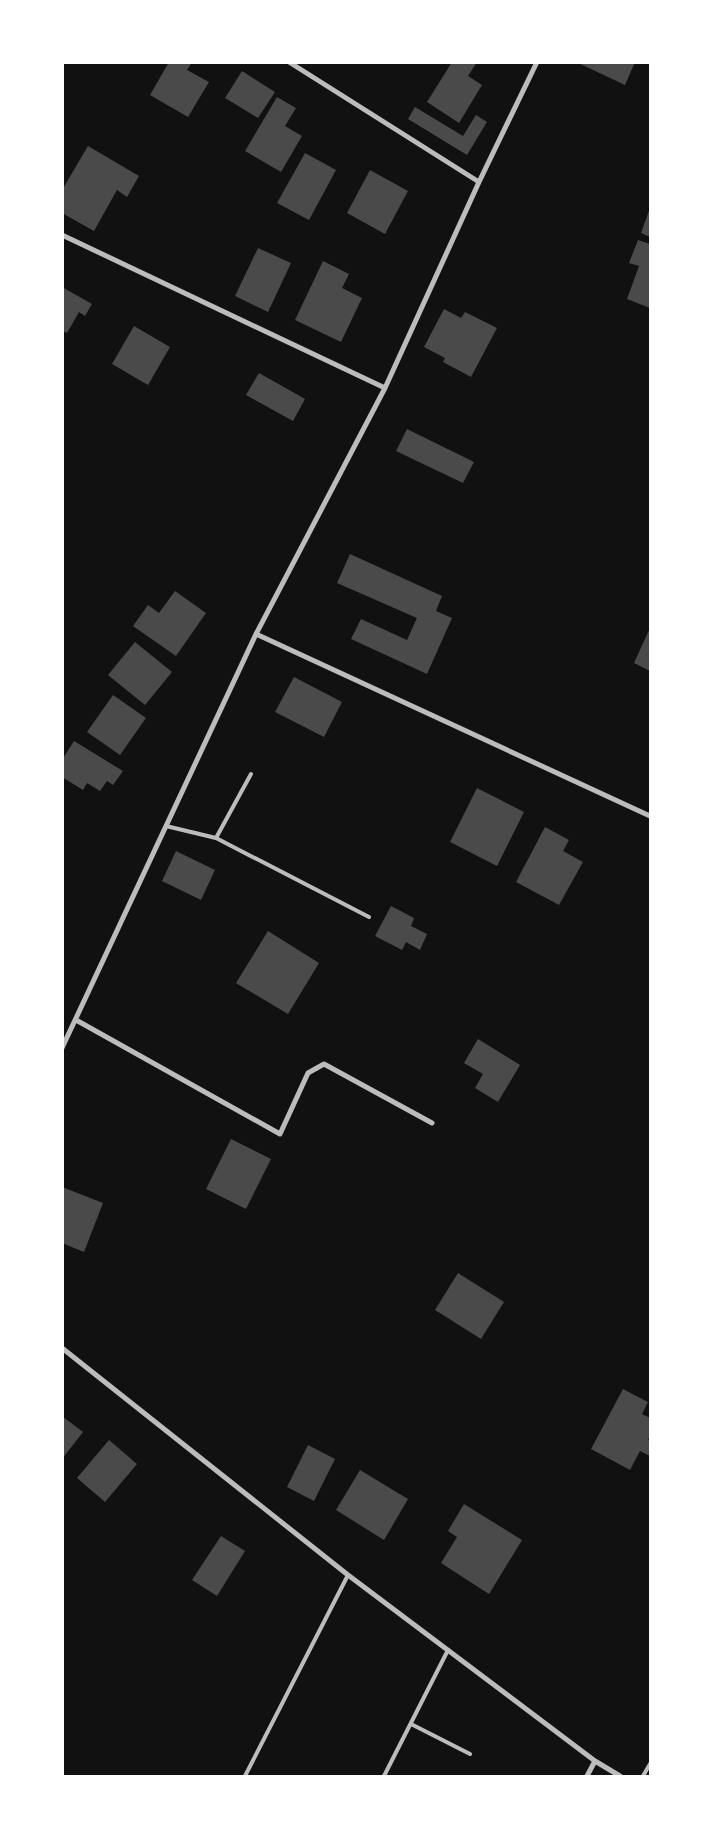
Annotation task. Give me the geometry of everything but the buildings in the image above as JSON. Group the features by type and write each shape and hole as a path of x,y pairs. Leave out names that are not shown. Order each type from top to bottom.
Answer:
{"street":[{"path":"289,62 479,182"},
{"path":"62,1048 256,634 385,388 479,182 537,62"},
{"path":"62,235 385,388"},
{"path":"256,634 650,816"},
{"path":"76,1020 280,1134 308,1074 324,1064 432,1123"},
{"path":"62,1348 348,1575 595,1761 620,1776"},
{"path":"587,1776 595,1761"}],"lane":[{"path":"216,838 251,774"},
{"path":"166,826 216,838 369,917"},
{"path":"245,1776 348,1575"},
{"path":"384,1776 448,1650"},
{"path":"411,1724 470,1754"},
{"path":"643,1776 650,1764"}]}
